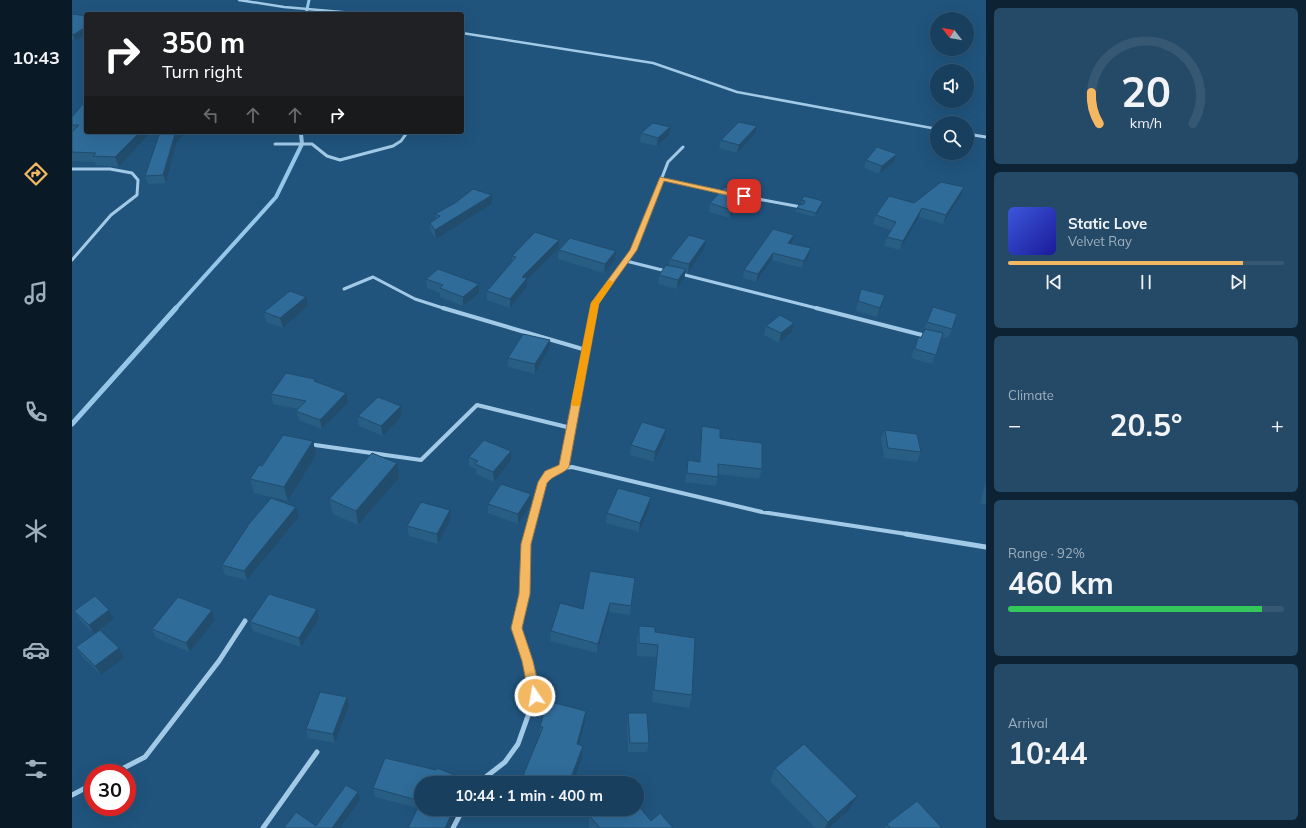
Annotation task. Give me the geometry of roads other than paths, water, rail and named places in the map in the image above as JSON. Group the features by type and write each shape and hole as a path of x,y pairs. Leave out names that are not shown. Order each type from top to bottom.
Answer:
{"street":[{"path":"240,0 284,7 342,12"},
{"path":"464,33 653,63 672,71 737,92 930,128"},
{"path":"275,144 312,144 326,156 332,159 340,160 393,146 401,141 406,134"},
{"path":"974,135 986,136"},
{"path":"564,467 595,303 634,250 668,162 683,147"},
{"path":"72,168 110,169 132,173 138,180 137,195 111,215 72,260"},
{"path":"662,179 730,194"},
{"path":"738,195 801,207"},
{"path":"626,261 672,272"},
{"path":"679,274 930,337"},
{"path":"344,289 373,277 415,299 467,316 586,350"},
{"path":"315,445 422,460 477,405 571,428"},
{"path":"487,776 505,762 518,744 535,696 528,661 517,628 524,594 526,544 543,482 549,474 564,467 570,466 628,478 709,501 763,513 986,547"},
{"path":"131,764 145,757 219,661 245,621"},
{"path":"263,828 317,752"},
{"path":"72,795 84,789"},
{"path":"453,828 460,816"}],"waterway":[{"path":"306,12 309,0"},
{"path":"175,309 276,197 302,144 301,134"},
{"path":"72,424 176,308"}]}
